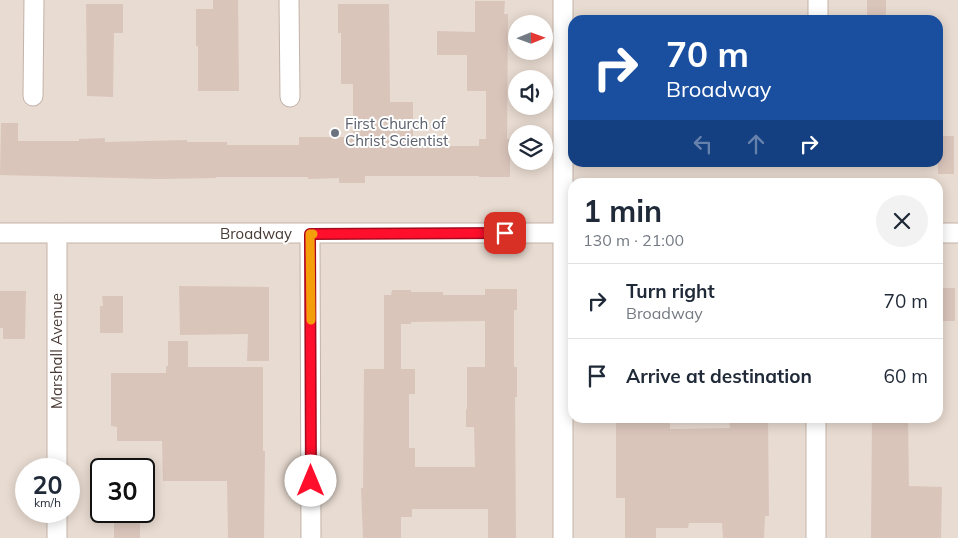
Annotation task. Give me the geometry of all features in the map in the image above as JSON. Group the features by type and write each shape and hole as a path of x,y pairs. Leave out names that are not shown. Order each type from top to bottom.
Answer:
{"street":[{"path":"33,96 34,0"},
{"path":"289,0 290,97"},
{"path":"563,0 568,233 563,538"},
{"path":"818,0 818,15"},
{"name":"Broadway","path":"0,234 568,233"},
{"path":"943,233 958,233"},
{"name":"Marshall Avenue","path":"57,234 57,458"},
{"path":"310,234 311,538"},
{"path":"816,423 816,538"},
{"path":"57,523 57,538"}],"shaded area":[{"path":"0,0 958,0 958,538 0,538"}],"building":[{"path":"213,0 238,0 239,91 198,91 196,9 213,9"},
{"path":"867,0 886,0 886,15 867,15"},
{"path":"475,1 505,1 504,14 508,14 507,139 510,177 365,176 365,183 339,183 339,178 308,179 308,177 159,179 0,175 1,123 18,123 18,141 79,141 79,139 105,138 105,142 187,140 187,142 227,142 227,145 299,145 299,137 353,137 353,84 341,84 341,33 338,33 338,4 389,4 390,102 413,102 413,146 479,146 479,139 486,139 486,91 467,91 467,55 437,55 437,31 475,32"},
{"path":"86,4 123,4 123,33 114,33 113,97 87,96"},
{"path":"943,136 954,136 954,174 938,174 938,167 943,167"},
{"path":"179,286 269,287 269,361 247,361 248,334 180,335"},
{"path":"943,288 955,288 955,321 943,321"},
{"path":"485,289 517,289 517,310 514,310 514,367 517,367 517,397 515,397 516,538 488,538 488,509 412,509 412,517 401,517 401,538 363,538 361,488 363,488 364,369 384,369 384,295 391,295 392,290 411,290 411,292 443,292 443,295 485,295","holes":["485,321 485,367 467,367 466,427 474,427 475,467 415,467 415,448 409,448 409,394 415,394 415,369 401,369 401,324 411,324 411,322"]},
{"path":"0,291 26,291 25,339 3,339 3,328 0,328"},
{"path":"102,296 123,296 123,333 100,333 100,306 103,306"},
{"path":"168,341 188,341 188,367 263,367 263,451 265,451 264,538 228,538 227,481 163,481 162,441 117,441 117,427 111,426 111,373 166,373 166,366 168,366"},
{"path":"616,423 670,423 670,429 730,428 730,423 768,423 769,516 765,516 764,538 723,538 722,523 689,523 688,528 656,528 656,538 625,538 625,498 616,498"},
{"path":"872,423 908,423 909,486 942,487 941,538 871,538"},
{"path":"114,523 140,523 140,538 114,538"}],"slow traffic":[{"path":"311,320 310,234 313,234"}],"place":[{"name":"First Church of Christ Scientist","path":"335,133"}],"route":[{"path":"311,481 310,234 505,233"}]}
